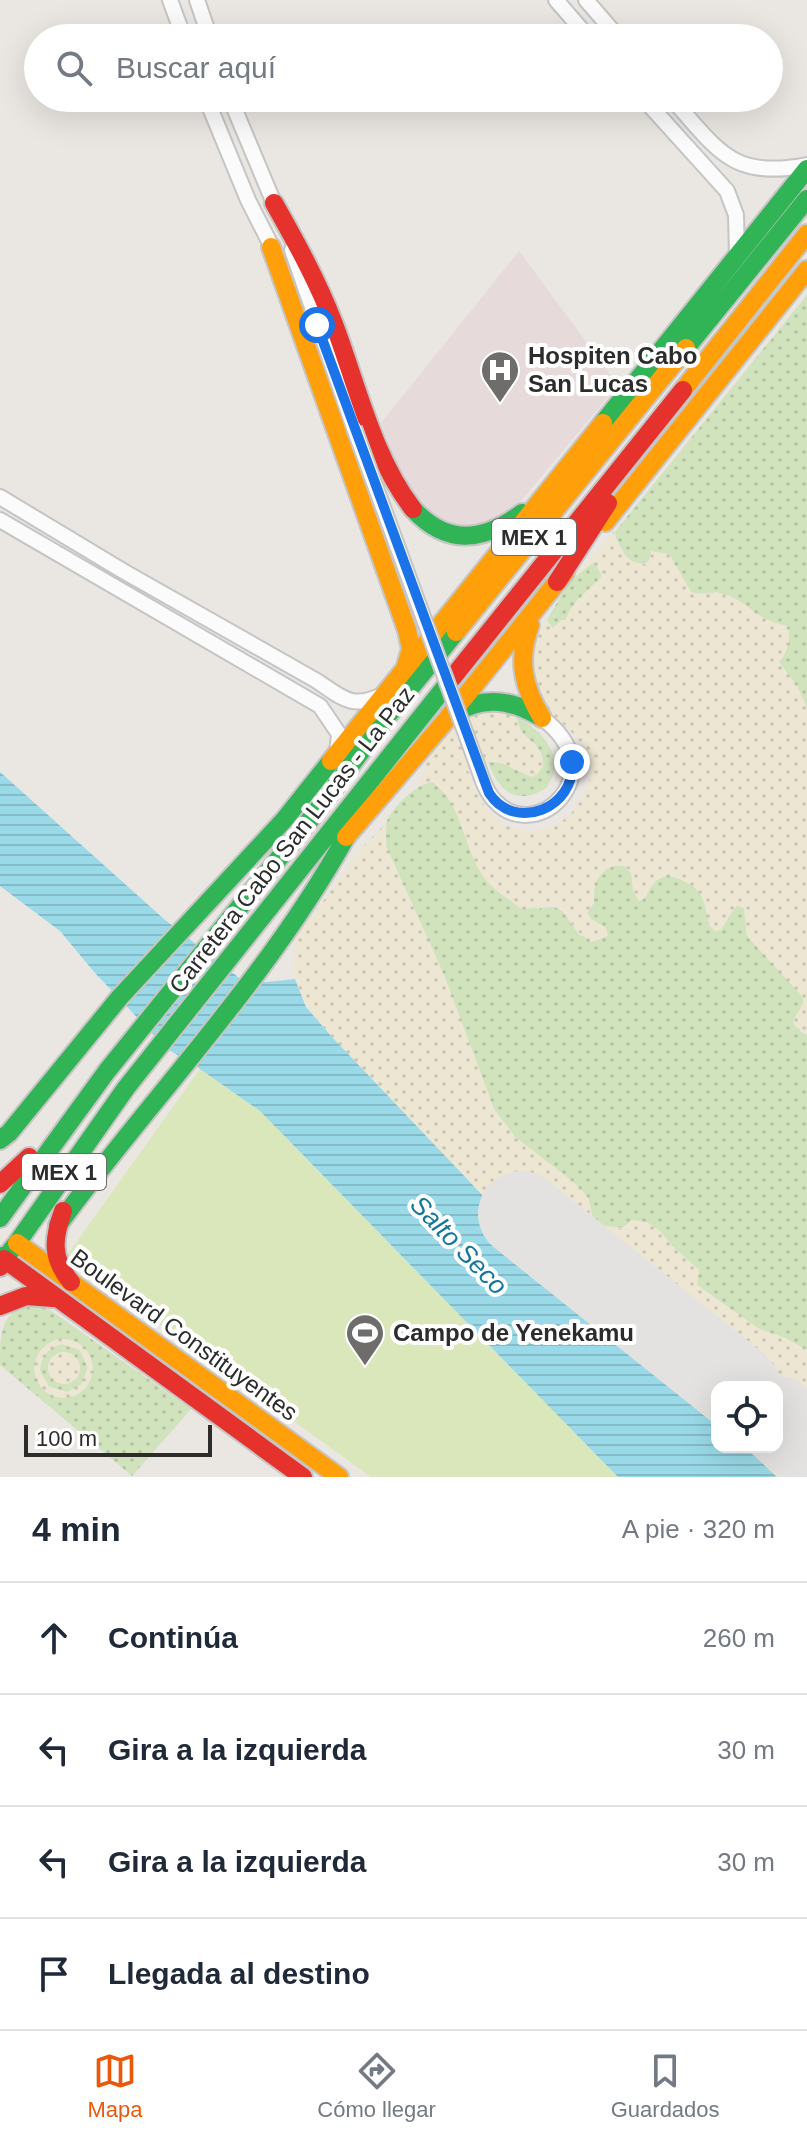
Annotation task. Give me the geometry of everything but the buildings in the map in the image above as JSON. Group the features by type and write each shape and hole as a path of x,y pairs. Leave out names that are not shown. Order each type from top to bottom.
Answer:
{"main road":[{"path":"0,1140 135,980 284,820 807,167"},
{"name":"Carretera Cabo San Lucas - La Paz","path":"0,1218 107,1071 313,816 389,714 807,199"},
{"path":"274,203 325,302 398,485 423,521 446,533 479,535 504,526 541,500"},
{"name":"Carretera Cabo San Lucas - La Paz","path":"1,1261 17,1243 103,1117 807,234"},
{"path":"271,247 407,630 411,649 401,674"},
{"path":"284,889 346,837 447,719 807,270"},
{"path":"557,582 682,392"},
{"path":"488,595 541,500"},
{"path":"539,604 525,637 520,661 524,686 542,718"},
{"path":"447,719 470,704 494,700 521,706 542,718"},
{"path":"313,816 334,758"},
{"path":"58,1225 273,950 316,891 346,837"},
{"name":"MEX 1","path":"0,1184 91,1092"},
{"path":"71,1282 60,1269 54,1253 58,1225 83,1154 103,1117"},
{"name":"Boulevard Constituyentes","path":"0,1232 339,1477"},
{"name":"Boulevard Constituyentes","path":"1,1261 303,1477"},
{"path":"0,1306 26,1295 58,1299"}],"street":[{"path":"170,0 179,24"},
{"path":"197,0 205,24"},
{"path":"556,0 577,24"},
{"path":"586,0 607,24"},
{"path":"212,112 271,247 317,325"},
{"path":"236,112 274,203 478,767 493,799 509,811 532,813 555,804 569,785 572,762 565,739 542,718"},
{"path":"656,112 727,191 736,215 737,256"},
{"path":"684,112 716,147 748,168 772,171 807,167"},
{"path":"0,497 348,701 368,701 389,690"},
{"path":"0,520 320,706 339,734 334,758"},
{"path":"113,585 123,571"}],"shaded area":[{"name":"Hospiten Cabo San Lucas","path":"519,251 618,385 505,520 469,532 429,519 401,473 381,423"}],"green space":[{"path":"807,295 807,708 797,686 779,662 788,646 787,626 765,619 716,592 703,595 691,592 669,554 648,562 634,563 625,554 614,533"},
{"path":"595,562 602,576 576,602 566,620 550,627 547,620 567,586"},
{"path":"516,716 543,737 553,756 552,777 546,788 526,796 517,796 503,788 488,762 504,763 521,732"},
{"path":"433,782 453,802 476,862 538,909 555,907 560,910 581,936 606,928 587,913 594,903 593,885 605,870 624,866 633,875 633,892 646,897 656,881 664,877 680,877 701,895 710,927 721,930 736,905 744,908 747,936 802,996 800,1031 807,1035 807,1350 759,1329 697,1285 699,1270 660,1231 603,1226 592,1216 588,1197 515,1137 494,1109 444,975 384,836 388,819 404,798 426,783"},
{"name":"Campo de Yenekamu","path":"200,1069 260,1111 618,1477 371,1477 66,1257"},
{"path":"33,1305 50,1310 191,1409 132,1476 0,1365 4,1325 14,1312","holes":["62,1339 87,1351 93,1370 90,1381 82,1390 61,1398 41,1387 35,1365 47,1345"]},
{"path":"62,1344 80,1350 88,1368 81,1385 67,1392 49,1387 40,1371 46,1353","holes":["65,1352 74,1355 80,1366 77,1378 63,1384 48,1370 51,1358"]}],"sand":[{"path":"615,530 617,544 629,559 648,564 651,551 669,554 691,592 730,596 763,617 788,626 788,646 779,662 797,686 807,708 807,1035 795,1026 793,1020 804,1002 802,996 747,936 744,908 739,904 721,930 715,931 701,896 691,885 665,876 656,881 644,900 639,901 633,892 631,871 624,866 612,866 598,878 587,913 606,928 608,936 592,942 579,933 559,908 522,909 495,889 479,869 458,816 443,792 433,782 418,788 430,755 452,728 481,712 498,711 516,716 521,730 539,750 543,766 538,774 531,777 495,760 468,770 484,806 501,823 525,831 551,827 567,817 579,803 589,782 590,764 585,749 575,736 539,699 532,684 532,652 547,620 553,628 566,620 576,602 602,576 594,562 575,577"},
{"path":"386,823 386,846 444,975 494,1109 515,1137 588,1197 592,1216 603,1226 621,1229 632,1220 647,1222 699,1270 697,1285 759,1329 807,1350 807,1477 777,1477 751,1453 783,1453 783,1381 711,1381 711,1414 507,1221 313,1014 296,978 294,965 298,936 360,850"},
{"path":"58,1339 74,1341 85,1348 91,1358 92,1370 90,1381 83,1391 73,1396 59,1397 41,1387 34,1370 35,1363 41,1351","holes":["62,1344 80,1350 88,1367 81,1385 67,1392 49,1387 40,1371 46,1353"]},
{"path":"64,1352 75,1357 80,1368 75,1379 64,1384 53,1379 48,1368 53,1357"}],"water":[{"name":"Salto Seco","path":"0,772 164,919 247,984 295,979 306,1007 331,1036 507,1221 711,1414 711,1453 751,1453 777,1477 618,1477 260,1111 166,1048 60,931 0,886"}],"runway":[{"path":"521,1214 730,1381"},
{"path":"783,1424 807,1443"}],"traffic: fast":[{"path":"603,423 807,169"},
{"path":"686,348 807,199"},
{"path":"413,509 439,529 466,536 493,530 522,513"},
{"path":"0,1218 107,1071 313,816 389,714 456,632"},
{"path":"0,1256 4,1259 17,1243 126,1088 453,677"},
{"path":"453,714 475,704 496,702 517,706 539,716"},
{"path":"0,1140 120,997 284,820 331,761"},
{"path":"58,1225 246,988 315,889 346,837"}],"traffic: slow":[{"path":"683,390 807,234"},
{"path":"271,247 407,630 411,649 406,666"},
{"path":"605,522 807,270"},
{"path":"456,632 686,348"},
{"path":"331,761 603,423"},
{"path":"346,837 447,719 565,572"},
{"path":"530,625 524,650 524,673 530,695 542,718"},
{"path":"17,1243 339,1477"}],"traffic: jam":[{"path":"274,203 328,308 376,444 413,509"},
{"path":"453,677 683,390"},
{"path":"557,582 608,503"},
{"path":"0,1184 29,1157"},
{"path":"63,1211 56,1248 60,1265 71,1282"},
{"path":"0,1267 4,1259 303,1477"},
{"path":"0,1306 26,1296 53,1298"}],"place":[{"name":"Hospiten Cabo San Lucas","path":"500,404"},
{"name":"Campo de Yenekamu","path":"365,1367"}],"route":[{"path":"317,325 489,793 509,811 527,814 544,810 560,800 567,791 572,762"}]}
